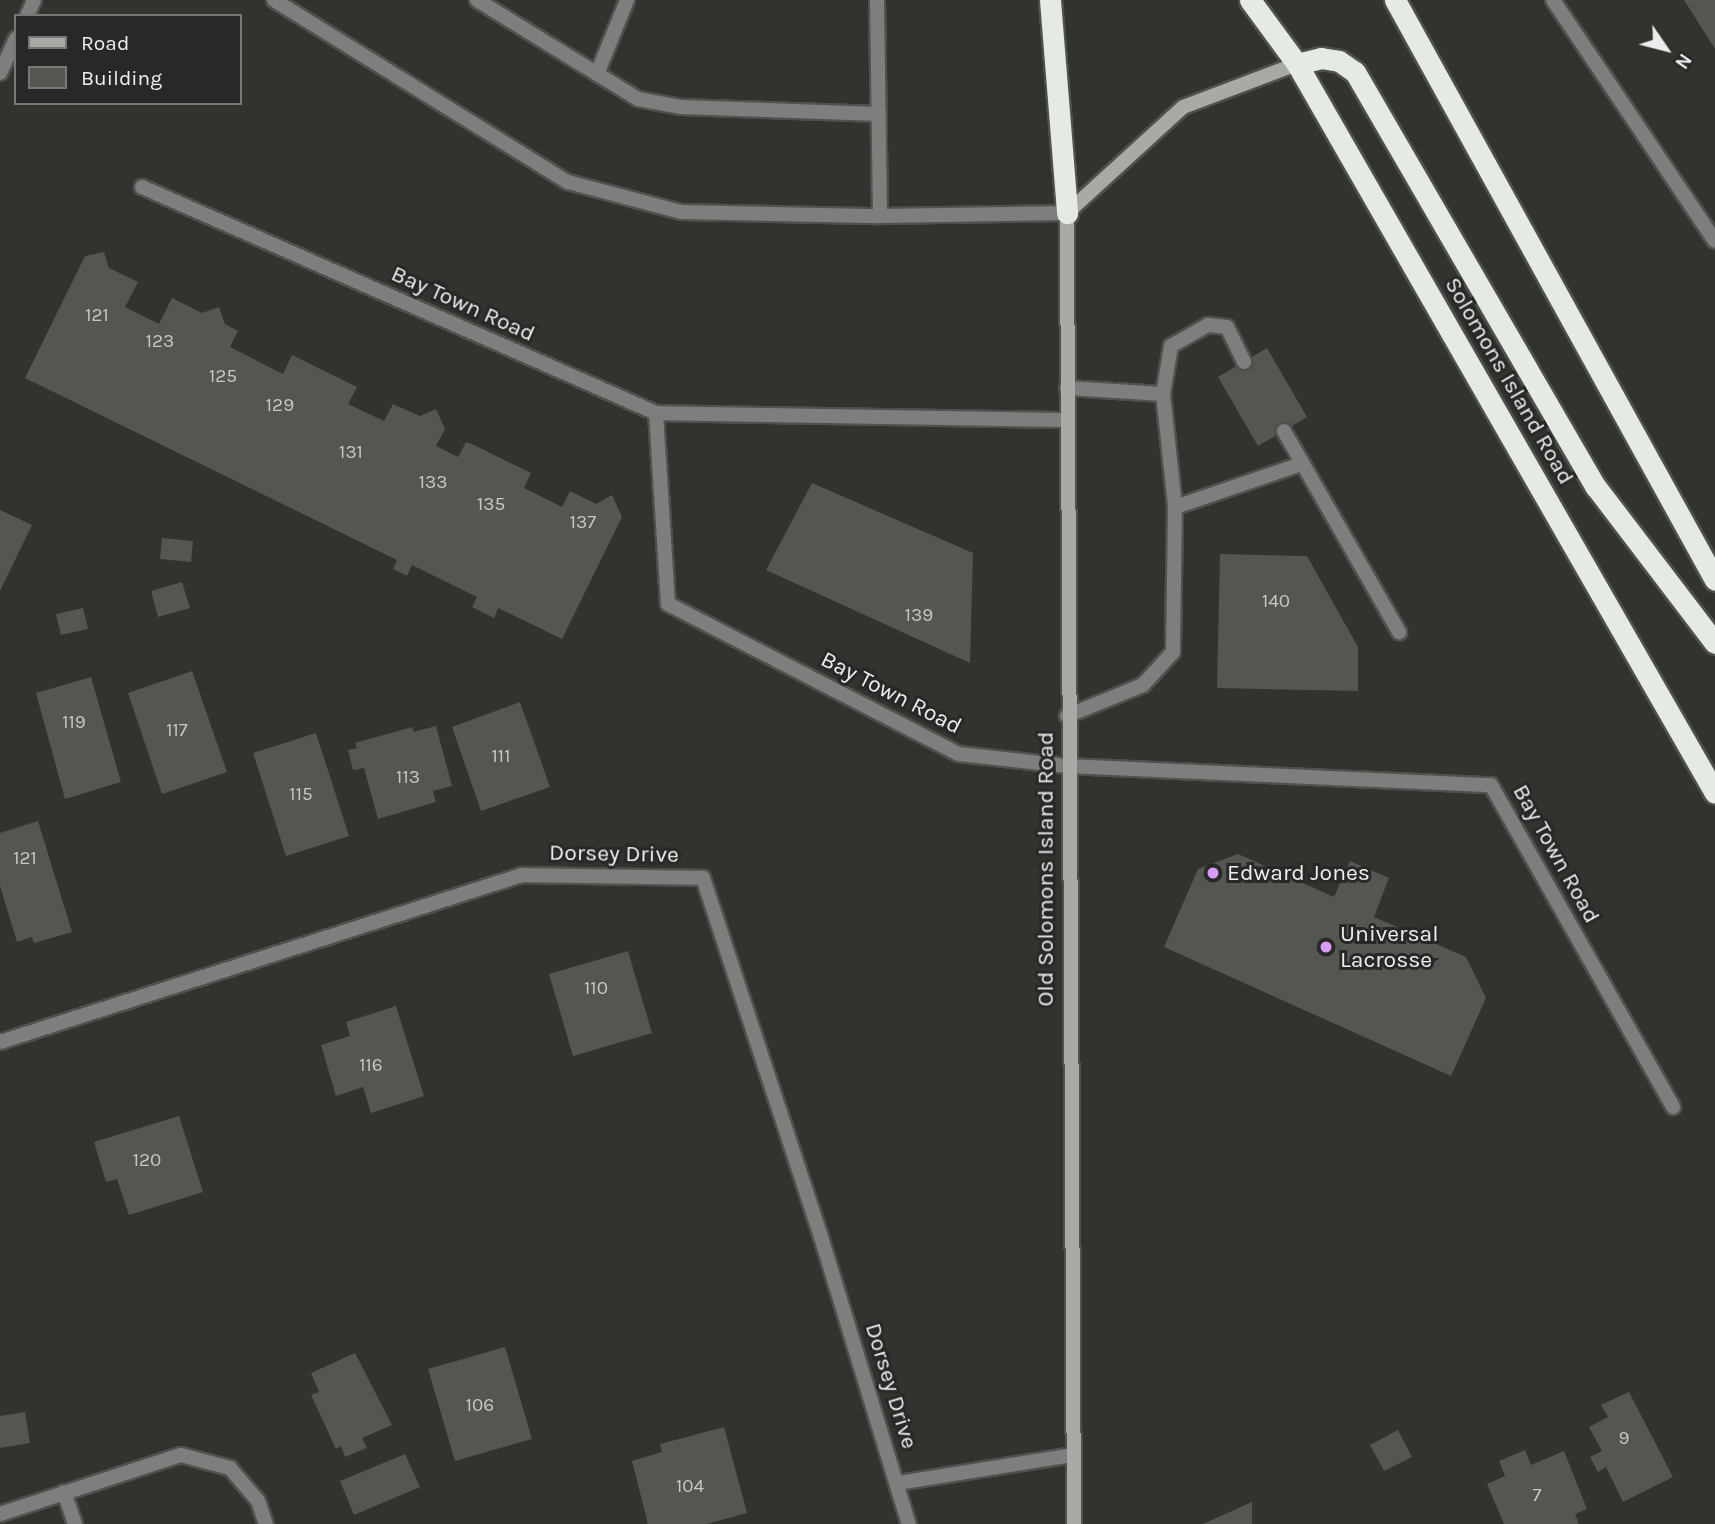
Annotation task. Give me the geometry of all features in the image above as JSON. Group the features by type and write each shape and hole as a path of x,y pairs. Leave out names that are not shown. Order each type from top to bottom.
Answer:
{"highway":[{"path":"1050,0 1067,213"},
{"name":"Solomons Island Road","path":"1251,0 1297,64 1715,793"},
{"path":"1395,0 1715,580"},
{"path":"1297,64 1321,58 1339,61 1354,72 1596,487 1715,643"}],"main road":[{"path":"1067,213 1183,107 1297,64"},
{"name":"Old Solomons Island Road","path":"1067,213 1067,716 1074,1524"}],"street":[{"path":"274,0 568,182 681,212 880,216 1067,213"},
{"path":"477,0 638,99 681,107 879,114"},
{"path":"597,74 627,0"},
{"path":"877,0 880,216"},
{"path":"1552,0 1715,241"},
{"path":"0,73 14,43"},
{"name":"Bay Town Road","path":"142,187 656,413 668,604 959,754 1068,766 1491,785 1673,1107"},
{"path":"1067,716 1143,685 1173,652 1175,507 1163,394 1171,346 1208,326 1227,327 1244,362"},
{"path":"1067,388 1163,394"},
{"path":"656,413 1067,420"},
{"path":"1283,431 1399,632"},
{"path":"1175,507 1301,464"},
{"name":"Dorsey Drive","path":"0,1042 522,875 703,878 909,1524"},
{"path":"0,1514 181,1455 230,1468 258,1501 266,1524"},
{"path":"898,1483 1073,1455"},
{"path":"64,1492 75,1524"}],"building":[{"path":"1684,0 1715,0 1715,49"},
{"path":"104,252 109,268 138,282 125,307 159,324 172,298 202,313 219,307 225,324 238,331 230,347 283,374 292,355 357,387 348,404 384,421 393,404 420,416 436,409 445,429 436,446 458,457 466,442 472,444 531,473 524,488 562,507 570,491 596,504 612,495 622,517 562,639 498,608 494,618 472,607 477,597 412,565 407,576 393,569 397,560 25,378 85,256"},
{"path":"1267,348 1307,417 1258,446 1218,377"},
{"path":"812,483 973,553 970,663 766,570"},
{"path":"0,510 32,525 0,591"},
{"path":"162,538 193,541 191,562 160,559"},
{"path":"1220,554 1307,556 1358,647 1358,691 1217,688"},
{"path":"182,582 190,608 158,617 151,591"},
{"path":"83,608 88,629 61,635 56,614"},
{"path":"192,671 227,772 162,794 128,693"},
{"path":"91,677 121,782 65,799 36,693"},
{"path":"520,702 550,787 481,811 452,727"},
{"path":"436,726 452,786 433,791 436,802 378,819 364,768 353,770 348,750 357,748 355,743 412,727 414,732"},
{"path":"316,733 349,836 286,856 253,753"},
{"path":"38,821 72,932 34,943 32,937 17,942 0,886 0,833"},
{"path":"1238,854 1334,897 1350,861 1389,878 1374,917 1466,957 1486,998 1451,1076 1164,947 1198,869"},
{"path":"628,951 652,1033 573,1056 549,974"},
{"path":"396,1006 424,1096 371,1113 363,1087 336,1096 321,1045 350,1036 346,1022"},
{"path":"179,1116 203,1192 129,1215 117,1179 106,1182 94,1142"},
{"path":"505,1347 532,1439 455,1461 428,1369"},
{"path":"355,1353 392,1425 362,1438 367,1448 345,1457 341,1446 336,1449 311,1395 319,1392 311,1373"},
{"path":"1629,1392 1673,1477 1623,1502 1606,1467 1598,1472 1590,1457 1602,1451 1589,1427 1608,1417 1601,1405"},
{"path":"25,1412 30,1443 0,1448 0,1416"},
{"path":"724,1427 747,1513 707,1524 648,1524 632,1461 662,1452 660,1444"},
{"path":"1398,1430 1412,1457 1384,1471 1370,1445"},
{"path":"1525,1450 1531,1465 1564,1451 1587,1509 1575,1514 1579,1524 1504,1524 1487,1484 1505,1476 1499,1461"},
{"path":"405,1454 420,1487 354,1515 340,1481"},
{"path":"1252,1502 1252,1524 1203,1524"}],"place":[{"name":"Edward Jones","path":"1213,873"},
{"name":"Universal Lacrosse","path":"1326,947"}]}
